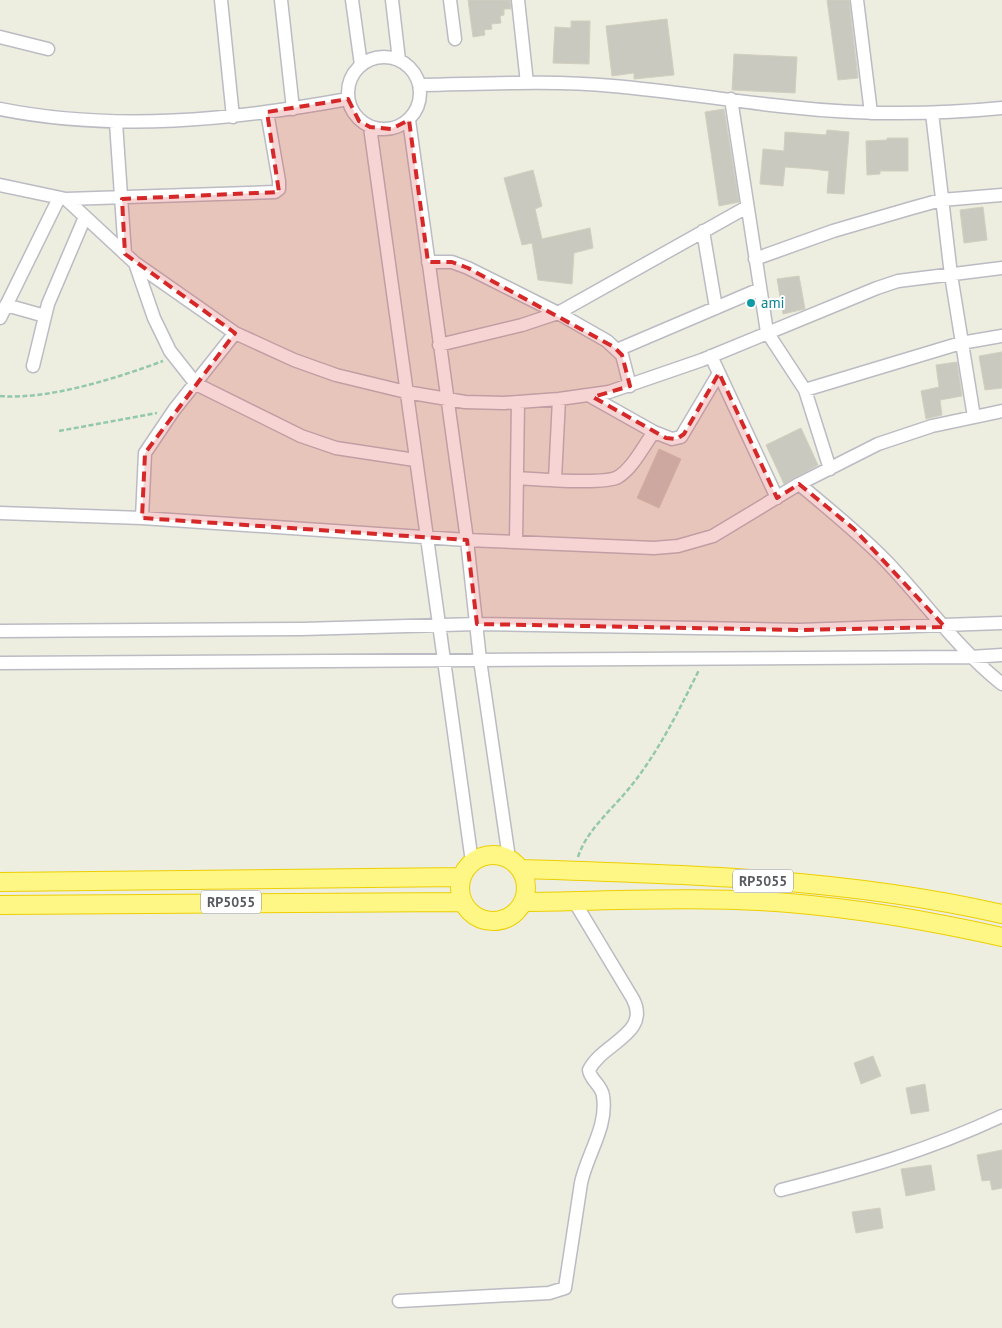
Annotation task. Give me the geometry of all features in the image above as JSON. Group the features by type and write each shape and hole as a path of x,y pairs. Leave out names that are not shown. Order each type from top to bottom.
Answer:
{"highway":[{"name":"RP5055","path":"472,862 490,854 515,864 575,871 828,885 902,895 1002,914"},
{"path":"472,862 461,877 460,894 463,902 475,916 493,922 511,916 524,902 527,891 526,880 515,864"},
{"name":"RP5055","path":"0,882 461,877"},
{"name":"RP5055","path":"524,902 632,900 797,904 870,911 1002,936"},
{"name":"RP5055","path":"0,905 463,902"}],"street":[{"path":"222,0 233,117"},
{"path":"281,0 293,109"},
{"path":"352,0 361,65"},
{"path":"392,0 399,60"},
{"path":"450,0 455,39"},
{"path":"518,0 527,83"},
{"path":"857,0 872,113"},
{"path":"0,37 48,49"},
{"path":"379,57 399,60 415,74 419,84 419,104 409,120 390,129 370,127 355,116 348,99 350,80 361,65 379,57"},
{"path":"419,84 527,83 611,85 790,108 872,113 932,113 1002,108"},
{"path":"0,109 60,118 116,123 233,117 348,99"},
{"path":"731,99 767,332 805,390 830,469"},
{"path":"0,185 63,198 122,199 275,192 279,189 279,181 267,112"},
{"path":"932,113 951,275 974,417"},
{"path":"409,120 467,540 478,624 480,660 515,864"},
{"path":"116,123 125,254"},
{"path":"370,127 425,536 472,862"},
{"path":"755,259 833,231 942,200 1002,195"},
{"path":"63,198 135,263 236,333 318,369 406,392 483,403 590,396 630,386 711,356 877,288 898,282 1002,268"},
{"path":"0,318 63,198"},
{"path":"439,345 522,325 558,313 747,207"},
{"path":"33,366 45,316 62,269 85,217"},
{"path":"703,232 716,308"},
{"path":"428,262 458,263 558,313 622,355 630,386"},
{"path":"135,263 154,318 174,357 196,384 301,436 336,448 415,460"},
{"path":"617,350 760,289"},
{"path":"6,305 45,316"},
{"path":"142,518 145,452 174,410 236,333"},
{"path":"805,390 961,342 1002,336"},
{"path":"711,356 777,498"},
{"path":"590,396 654,432 672,439 681,437 719,373"},
{"path":"555,479 559,399"},
{"path":"516,542 518,402"},
{"path":"0,513 142,518 467,540 633,548 678,546 713,536 799,484 878,444 909,433 1002,411"},
{"path":"517,478 604,481 619,477 654,432"},
{"path":"799,484 854,529 945,627 970,657 1002,684"},
{"path":"0,631 302,629 478,624 790,630 945,627 1002,623"},
{"path":"0,663 970,657 1002,655"},
{"path":"399,1301 549,1293 565,1288 581,1182 584,1170 597,1141 604,1102 599,1085 591,1076 589,1070 605,1051 636,1025 638,1016 633,999 574,901"},
{"path":"781,1190 911,1154 961,1136 1002,1116"}],"path":[{"path":"0,396 18,397 48,394 130,372 174,357"},
{"path":"59,431 174,410"},
{"path":"575,871 584,841 630,786 652,756 666,734 705,658"}],"highlighted area":[{"path":"348,99 359,121 370,127 391,129 409,120 428,262 452,262 468,268 614,347 622,355 630,386 593,397 666,438 677,439 684,434 719,373 777,498 799,484 854,529 945,627 799,630 477,624 467,540 142,518 145,453 235,333 125,254 122,199 279,192 267,112"}],"building":[{"path":"468,0 510,0 511,9 504,9 504,15 500,16 501,23 491,24 492,29 484,30 485,35 473,37"},
{"path":"827,0 849,0 858,78 838,80"},
{"path":"667,19 674,75 634,79 634,73 612,76 606,26"},
{"path":"571,21 590,21 589,64 553,63 555,27 571,28"},
{"path":"734,54 797,57 795,93 732,90"},
{"path":"724,109 739,202 719,206 705,112"},
{"path":"827,130 849,132 844,194 827,193 829,171 813,169 785,167 783,186 760,184 763,149 784,151 785,132 826,135"},
{"path":"887,138 908,138 908,171 880,171 880,174 867,175 866,141 887,140"},
{"path":"533,170 542,206 535,209 542,239 590,228 593,248 574,253 572,284 538,280 532,243 522,245 504,178"},
{"path":"983,207 987,240 964,243 960,210"},
{"path":"799,276 805,309 783,314 777,279"},
{"path":"1002,352 1002,388 985,390 979,356"},
{"path":"957,362 962,396 940,400 942,415 926,419 921,391 939,387 936,365"},
{"path":"801,428 818,465 784,484 766,445"},
{"path":"659,449 681,459 659,508 637,498"},
{"path":"873,1056 881,1076 861,1084 854,1063"},
{"path":"925,1084 929,1111 911,1114 906,1088"},
{"path":"1002,1150 1002,1188 992,1190 990,1180 982,1181 977,1155"},
{"path":"931,1165 935,1190 906,1196 901,1169"},
{"path":"880,1208 883,1228 856,1233 852,1212"}],"place":[{"name":"ami","path":"751,303"}]}
